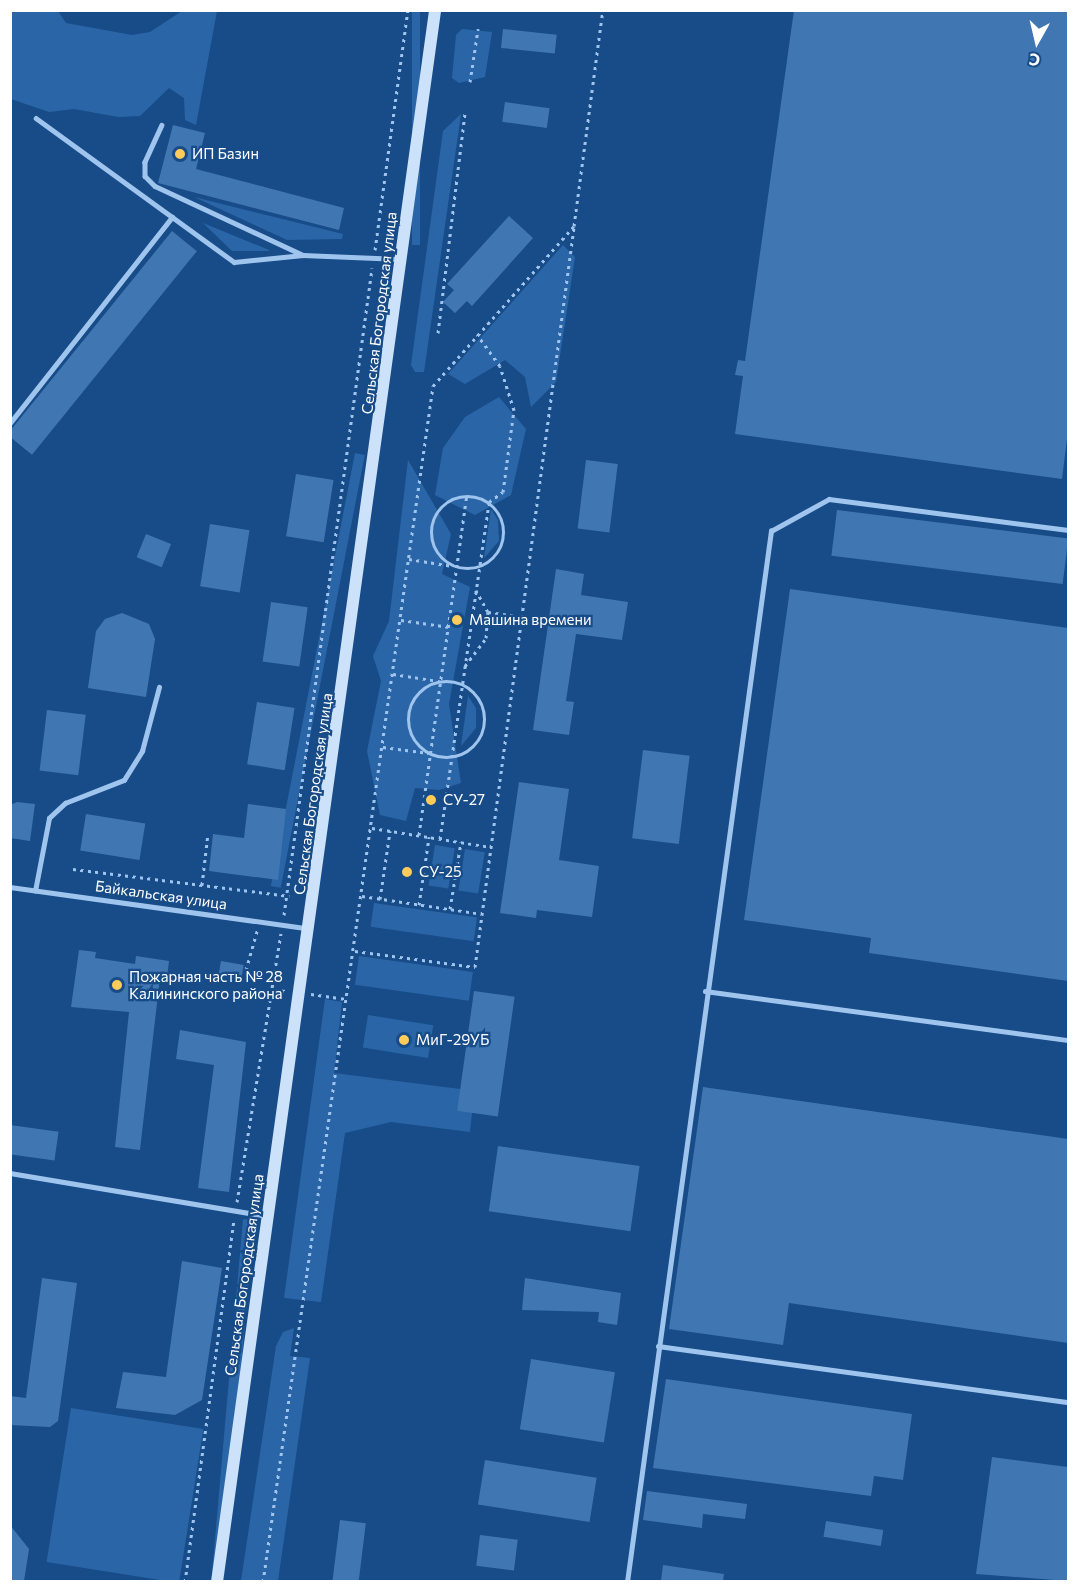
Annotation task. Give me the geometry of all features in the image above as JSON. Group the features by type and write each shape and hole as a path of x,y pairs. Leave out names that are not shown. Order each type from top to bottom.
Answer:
{"main road":[{"name":"Сельская Богородская улица","path":"217,1581 435,10"}],"lane":[{"path":"36,118 234,262 303,255 374,256 400,259"},
{"path":"162,125 145,162 145,176 155,186 303,255"},
{"path":"10,423 172,217"},
{"path":"627,1581 705,991 771,531 829,499 1068,530"},
{"path":"35,891 49,818 65,803 124,780 142,751 159,687"},
{"name":"Байкальская улица","path":"10,887 309,928"},
{"path":"705,991 1068,1040"},
{"path":"10,1173 267,1216"},
{"path":"658,1346 1068,1402"}],"path":[{"path":"185,1581 236,1212 282,924 289,896 408,10"},
{"path":"355,951 476,967 603,10"},
{"path":"470,82 478,29"},
{"path":"438,333 465,114"},
{"path":"263,1581 355,951 433,386 574,226"},
{"path":"440,839 489,502 503,492 514,410 500,366 477,334"},
{"path":"409,559 458,567 479,566 503,542 502,520 489,502 467,495 445,503 431,533 439,554 458,567"},
{"path":"418,835 467,495"},
{"path":"465,666 482,650 488,612 476,589"},
{"path":"488,612 549,620"},
{"path":"400,620 449,627"},
{"path":"383,747 452,756 473,746 484,724 480,701 463,684 393,674"},
{"path":"430,753 414,739 408,719 415,698 441,681"},
{"path":"372,828 491,847"},
{"path":"380,899 390,831"},
{"path":"202,885 208,833"},
{"path":"419,905 429,837"},
{"path":"450,909 461,842"},
{"path":"73,869 289,896"},
{"path":"362,896 482,914"},
{"path":"246,970 258,929 281,933"}],"shaded area":[{"path":"11,10 58,11 66,23 132,35 150,32 182,11 217,11 196,125 185,120 184,98 169,88 140,116 118,117 74,109 49,112 11,99"},
{"path":"412,11 420,11 420,245 412,245"},
{"path":"462,29 492,32 485,77 459,83 452,78 456,35"},
{"path":"461,114 424,372 415,372 411,365 443,131"},
{"path":"194,197 343,234 342,239 287,240"},
{"path":"203,223 269,250 269,251 232,251"},
{"path":"563,245 575,257 556,382 531,407 525,377 505,360 465,384 448,374"},
{"path":"499,397 526,429 511,495 475,515 435,495 443,448 465,417"},
{"path":"355,453 365,455 281,888 271,886"},
{"path":"408,460 451,534 442,574 470,587 449,704 461,783 439,790 415,788 406,821 380,815 367,751 381,681 373,656 389,621"},
{"path":"491,509 498,520 499,541 484,558"},
{"path":"468,696 476,708 476,728 461,746"},
{"path":"435,845 455,848 448,889 429,885"},
{"path":"465,849 485,852 478,894 458,890"},
{"path":"374,903 477,917 474,941 371,927"},
{"path":"359,956 473,972 469,1001 355,985"},
{"path":"325,999 342,1002 334,1073 460,1089 472,1113 470,1132 391,1122 345,1133 321,1302 284,1298"},
{"path":"368,1015 433,1025 428,1058 363,1048"},
{"path":"243,1219 254,1220 222,1582 211,1582"},
{"path":"294,1328 290,1356 310,1358 278,1581 241,1581 276,1346 283,1332"},
{"path":"71,1408 203,1429 179,1582 47,1562"}],"building":[{"path":"794,10 1068,10 1068,431 1062,479 735,434 743,376 735,375 738,360 745,361"},
{"path":"503,29 557,35 555,54 501,48"},
{"path":"505,102 550,108 547,128 502,122"},
{"path":"173,125 205,133 196,169 344,208 339,230 158,183"},
{"path":"509,216 533,238 472,306 467,301 455,313 443,302 454,290 447,284"},
{"path":"172,231 197,251 32,455 10,437 10,431"},
{"path":"586,460 618,464 609,532 578,528"},
{"path":"296,474 334,480 324,542 286,536"},
{"path":"837,510 1068,538 1063,584 831,556"},
{"path":"210,524 250,530 240,592 200,586"},
{"path":"146,534 171,544 162,567 137,557"},
{"path":"556,569 584,574 581,595 628,602 622,640 576,634 566,701 574,702 569,735 533,730"},
{"path":"790,589 1068,628 1068,981 869,953 871,938 744,920"},
{"path":"271,602 308,607 299,667 263,661"},
{"path":"122,613 149,624 155,639 146,697 88,688 96,631 105,619"},
{"path":"257,702 295,708 285,770 247,764"},
{"path":"47,710 86,715 78,775 40,771"},
{"path":"643,750 690,756 679,844 632,838"},
{"path":"519,782 569,789 559,860 599,866 592,917 537,910 536,918 500,913"},
{"path":"17,802 35,804 30,841 10,838 10,805"},
{"path":"248,804 286,809 278,880 209,871 213,834 244,838"},
{"path":"86,814 145,823 139,860 80,851"},
{"path":"79,950 96,952 95,958 135,964 136,956 169,961 167,978 160,977 140,1150 115,1147 129,1012 71,1007"},
{"path":"221,961 244,965 241,979 219,975"},
{"path":"474,991 515,997 498,1117 457,1111"},
{"path":"180,1030 246,1042 229,1192 198,1188 214,1065 176,1059"},
{"path":"703,1087 1068,1139 1068,1343 789,1303 783,1345 669,1329"},
{"path":"10,1125 59,1132 54,1161 10,1154"},
{"path":"498,1146 640,1166 630,1231 489,1211"},
{"path":"182,1261 222,1268 202,1400 175,1415 116,1408 123,1372 166,1377"},
{"path":"42,1278 77,1283 58,1421 50,1427 10,1425 10,1396 26,1398"},
{"path":"525,1278 621,1293 617,1325 598,1322 599,1312 522,1310"},
{"path":"531,1359 615,1372 604,1442 520,1429"},
{"path":"666,1379 912,1414 903,1480 874,1476 871,1496 653,1468"},
{"path":"992,1457 1068,1467 1068,1581 976,1574"},
{"path":"485,1460 597,1478 590,1522 478,1504"},
{"path":"647,1491 747,1504 745,1519 703,1514 702,1528 643,1520"},
{"path":"340,1520 366,1523 359,1582 332,1582"},
{"path":"826,1521 883,1530 881,1546 823,1537"},
{"path":"10,1525 29,1549 24,1581 10,1581"},
{"path":"480,1535 518,1540 514,1570 476,1566"},
{"path":"663,1565 724,1574 723,1581 661,1581"}],"place":[{"name":"ИП Базин","path":"180,154"},
{"name":"Машина времени","path":"457,620"},
{"name":"СУ-27","path":"431,800"},
{"name":"СУ-25","path":"407,872"},
{"name":"Пожарная часть № 28 Калининского района","path":"117,985"},
{"name":"МиГ-29УБ","path":"404,1040"}]}
